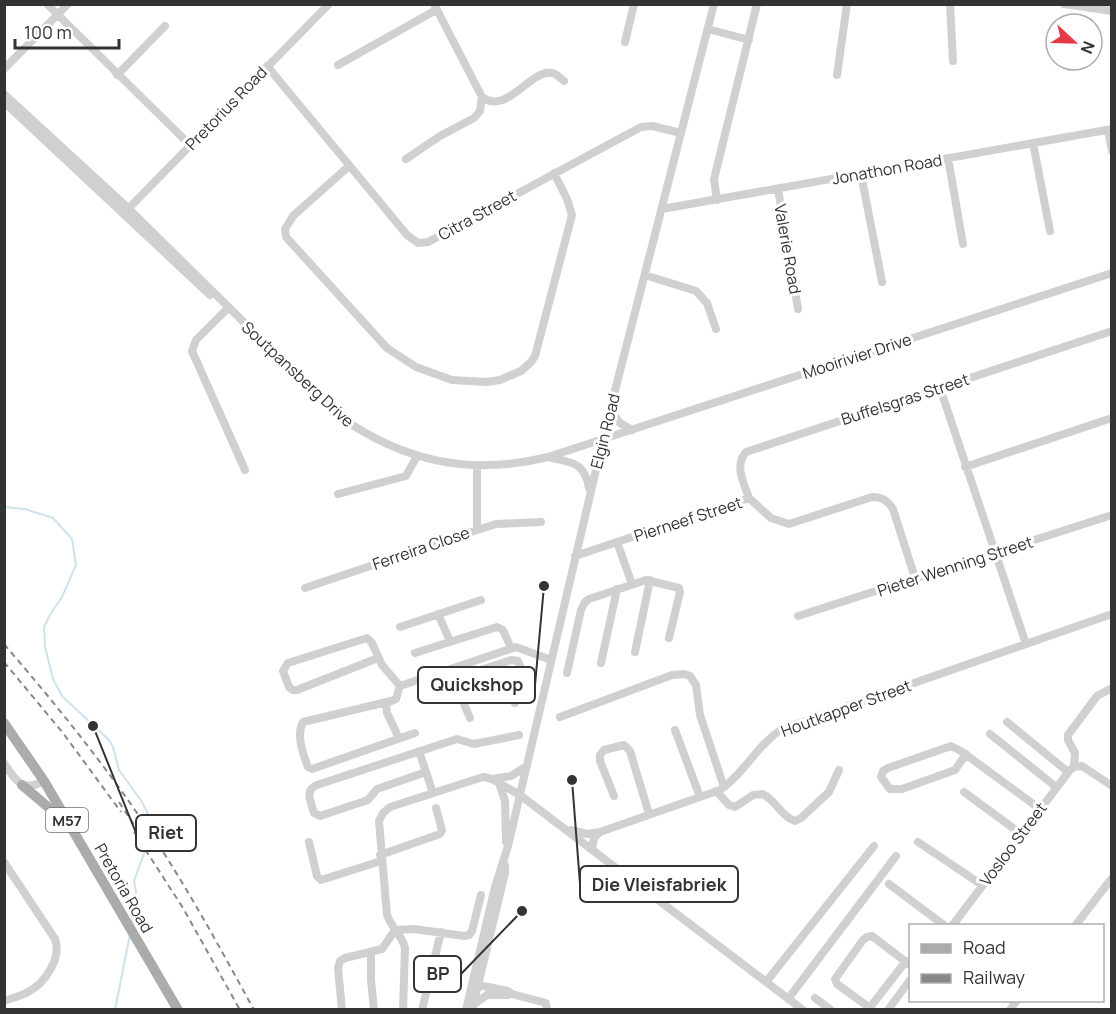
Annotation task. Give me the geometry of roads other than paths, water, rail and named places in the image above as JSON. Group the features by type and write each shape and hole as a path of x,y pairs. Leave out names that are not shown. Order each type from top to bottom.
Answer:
{"main road":[{"name":"Pretoria Road","path":"4,723 44,781 178,1010"},
{"path":"35,768 32,777 23,785 70,826"}],"street":[{"path":"47,4 190,145"},
{"path":"5,69 68,4"},
{"name":"Pretorius Road","path":"126,211 329,4"},
{"path":"625,42 634,4"},
{"name":"Elgin Road","path":"470,1008 495,887 508,846 590,492 714,4"},
{"path":"717,200 714,179 757,4"},
{"path":"837,75 847,4"},
{"path":"950,4 953,61"},
{"path":"1064,4 1112,11"},
{"path":"338,64 435,7 482,97 480,111 474,118 440,136 406,159"},
{"path":"117,75 165,26"},
{"path":"708,29 749,40"},
{"name":"Citra Street","path":"267,66 414,242 423,243 641,127 652,126 681,133"},
{"path":"482,97 492,101 501,101 548,72 564,81"},
{"name":"Soutpansberg Drive","path":"4,94 339,416 379,441 417,456 477,466 513,464 548,457 603,440"},
{"name":"Soutpansberg Drive","path":"4,102 126,211"},
{"path":"1110,129 1112,152"},
{"name":"Jonathon Road","path":"662,209 1110,129"},
{"path":"1033,143 1050,231"},
{"path":"948,158 963,244"},
{"path":"349,166 293,216 285,229 286,237 392,352 416,367 436,375 476,383 500,380 514,375 526,367 535,356 572,215 554,173"},
{"path":"861,174 882,282"},
{"name":"Valerie Road","path":"778,189 798,309"},
{"name":"Mooirivier Drive","path":"603,440 1112,273"},
{"path":"645,275 699,293 706,303 716,329"},
{"path":"228,308 196,340 192,351 245,470"},
{"name":"Buffelsgras Street","path":"748,498 740,467 741,458 746,453 1112,331"},
{"path":"940,388 965,466 997,552 1026,644"},
{"path":"610,410 620,423 632,430"},
{"path":"965,466 1112,418"},
{"path":"338,494 406,476 417,456"},
{"path":"548,457 567,460 578,466 585,473 590,492"},
{"name":"Ferreira Close","path":"305,588 477,530 477,466"},
{"name":"Pierneef Street","path":"575,556 748,498 771,518 789,524 872,497 879,497 886,500 893,508 915,578"},
{"name":"Pieter Wenning Street","path":"798,616 1112,514"},
{"path":"477,530 496,524 541,522"},
{"path":"617,542 632,584"},
{"path":"634,652 650,580"},
{"path":"567,673 583,604 589,599 617,589 650,580 676,586 680,590 669,638"},
{"path":"601,663 617,589"},
{"path":"400,627 481,600"},
{"path":"438,614 450,641"},
{"name":"Houtkapper Street","path":"564,828 587,834 600,832 700,797 720,789 769,738 782,729 1112,615"},
{"path":"415,654 497,627 503,630 511,648"},
{"path":"378,658 297,690 289,687 283,670 288,663 365,639 370,640 384,668 400,686"},
{"path":"400,686 511,648 521,648 551,660"},
{"path":"453,679 511,660 518,661 522,670 515,703"},
{"path":"449,669 470,718"},
{"path":"560,717 672,675 684,674 690,676 696,685 700,715 720,789 729,806 735,807 753,795 763,794 774,802 789,819 795,821 829,792 839,770"},
{"path":"400,686 396,699 386,703 303,722 300,736 307,766 312,769 416,733"},
{"path":"1073,768 1075,753 1068,737 1097,696 1112,688"},
{"path":"386,703 387,713 399,738"},
{"path":"1007,722 1073,768 1087,767 1112,786"},
{"path":"675,730 700,797"},
{"path":"990,734 1056,787"},
{"path":"426,772 377,789 368,800 322,815 317,816 314,813 309,794 313,786 457,739 474,744 519,735"},
{"path":"614,796 600,761 600,755 604,750 624,745 630,751 649,814"},
{"path":"966,754 955,770 898,790 888,788 881,777 885,769 947,747 954,747 966,754 1040,808"},
{"path":"419,751 433,793"},
{"path":"4,763 17,781 23,785 33,786 44,781"},
{"path":"495,781 511,776 527,766"},
{"name":"Vosloo Street","path":"953,924 1056,787 1073,768"},
{"path":"403,1010 405,948 387,915 378,826 383,813 390,807 475,778 495,781 520,795 803,1010"},
{"path":"495,781 505,796 508,846"},
{"path":"964,792 1021,834"},
{"path":"309,842 317,876 321,880 440,834 442,830 436,808"},
{"path":"592,849 594,838 600,832"},
{"path":"918,842 982,885"},
{"path":"766,982 874,846"},
{"path":"788,999 896,856"},
{"name":"Elgin Road","path":"475,985 483,968 505,873 504,860"},
{"path":"4,862 55,939 57,951 48,972 30,991 4,1001"},
{"path":"1077,924 1112,878"},
{"path":"889,884 942,924"},
{"path":"395,930 441,932 464,936 471,933 481,895"},
{"path":"342,1010 338,968 340,961 345,957 382,949 395,930"},
{"path":"422,1010 441,932"},
{"path":"869,936 875,937 908,963 869,1009 837,984 835,979 869,936"},
{"path":"371,953 374,1010"},
{"path":"483,968 487,983 495,988"},
{"path":"888,1010 909,981"},
{"path":"475,985 508,991 512,994"},
{"path":"470,1008 487,995 512,994 546,1003 547,1010"},
{"path":"815,998 831,1010"}],"waterway":[{"path":"4,507 25,509 53,518 72,539 76,565 62,597 44,627 45,647 53,679 62,696 108,739 113,747 119,770 142,802 154,826 134,881 136,892 129,902 133,922"},
{"path":"115,1010 130,934"}],"railway":[{"path":"4,644 85,743 142,820 197,907 254,1010"},
{"path":"4,662 63,733 121,812"},
{"path":"119,802 142,837"},
{"path":"134,832 183,908 240,1010"}],"place":[{"name":"Quickshop","path":"544,586"},
{"name":"Riet","path":"93,726"},
{"name":"Die Vleisfabriek","path":"572,780"},
{"name":"BP","path":"522,911"}]}
